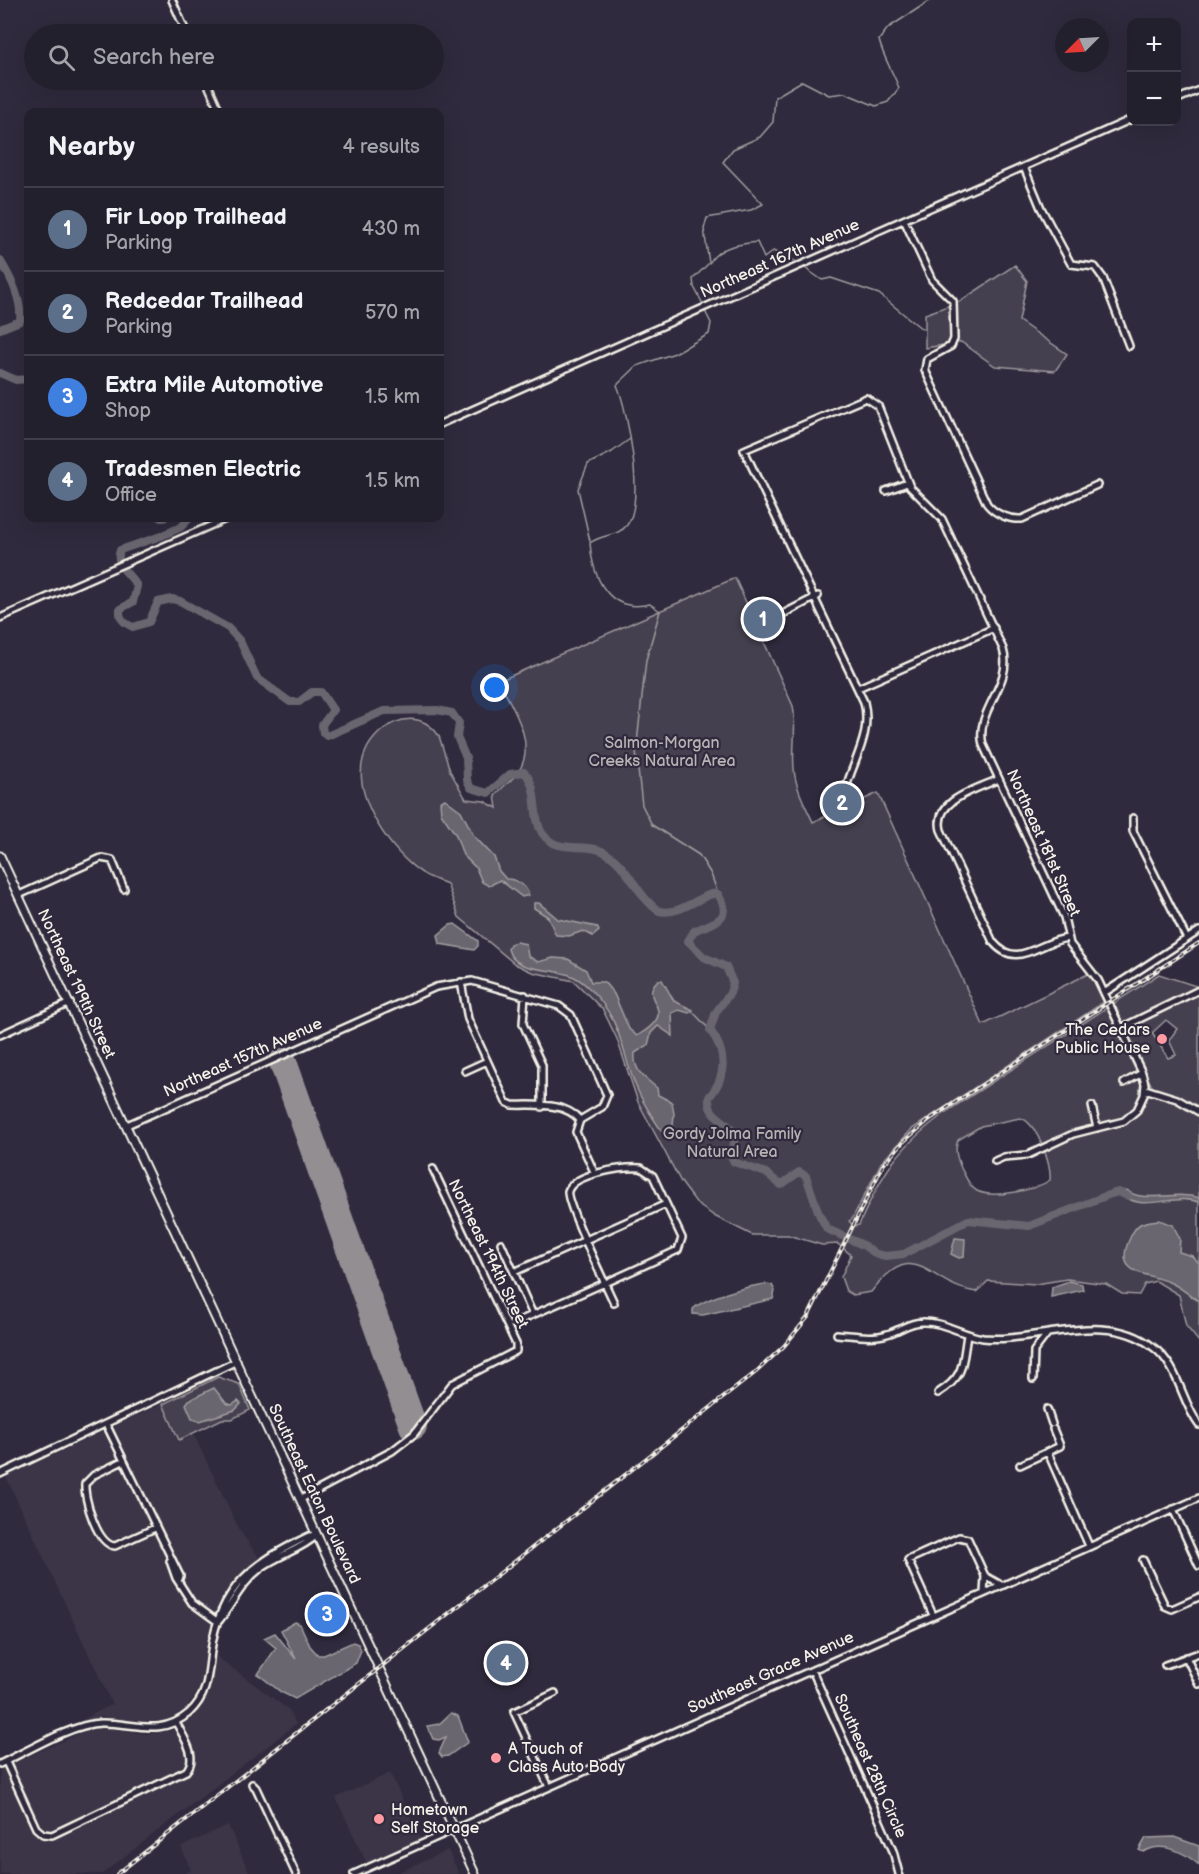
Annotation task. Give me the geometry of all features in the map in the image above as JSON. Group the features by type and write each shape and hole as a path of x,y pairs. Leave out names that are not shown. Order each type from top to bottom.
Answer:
{"main road":[{"name":"Northeast 199th Street","path":"0,856 127,1125"},
{"name":"Southeast Eaton Boulevard","path":"127,1125 475,1874"}],"street":[{"path":"172,0 183,24"},
{"path":"210,90 218,108"},
{"path":"1181,97 1199,90"},
{"name":"Northeast 167th Avenue","path":"444,422 1127,121"},
{"path":"1024,167 1071,264 1095,267 1103,278 1129,346"},
{"path":"904,220 932,280 950,296 954,307 954,339 951,346 927,359 925,370 987,504 993,512 1015,520 1097,485"},
{"path":"843,808 846,787 867,731 866,710 817,596 744,450 866,398 878,406 907,483 886,491"},
{"name":"Northeast 181st Street","path":"907,483 942,519 969,584 1003,649 1006,663 1004,676 983,721 981,733 986,752 1064,917 1068,938 1074,951 1094,972 1142,1073 1145,1089"},
{"path":"0,618 219,522"},
{"path":"788,542 795,539"},
{"path":"757,624 773,619 817,596"},
{"path":"858,688 994,628"},
{"path":"999,779 945,807 939,823 941,830 993,942 1000,951 1012,956 1022,955 1050,941 1068,938"},
{"path":"1133,818 1133,831 1187,939"},
{"path":"19,896 101,858 112,860 124,889"},
{"path":"1104,993 1199,931"},
{"path":"580,1120 566,1108 508,1103 468,1019 461,982 472,981 525,995 559,1006 568,1012 606,1090 607,1100 602,1107 580,1120 576,1132 595,1174"},
{"name":"Northeast 157th Avenue","path":"127,1125 436,987 461,982"},
{"path":"1121,1028 1199,990"},
{"path":"525,995 523,1024 542,1065 542,1107"},
{"path":"0,1035 70,1004"},
{"path":"465,1071 487,1061"},
{"path":"1124,1083 1142,1073"},
{"path":"995,1161 1004,1157 1028,1155 1073,1134 1129,1118 1140,1105 1145,1089 1177,1099 1199,1112"},
{"path":"1092,1106 1097,1128"},
{"path":"512,1324 605,1283 681,1246 682,1238 653,1176 647,1170 638,1168 595,1174 572,1185 568,1192 568,1201 586,1240 605,1283 614,1303"},
{"name":"Northeast 194th Street","path":"301,1499 405,1442 424,1422 453,1384 516,1351 516,1344 433,1169"},
{"path":"514,1272 666,1204"},
{"path":"501,1243 533,1315"},
{"path":"837,1334 879,1336 921,1322 941,1325 967,1335 1019,1338 1072,1329 1137,1336 1155,1347 1167,1362 1199,1425"},
{"path":"1033,1379 1034,1351 1047,1334"},
{"path":"938,1393 955,1382 961,1368 967,1335"},
{"path":"0,1474 238,1361"},
{"path":"1020,1465 1060,1446 1047,1409"},
{"path":"106,1424 170,1561 180,1576 179,1579 196,1608 218,1622"},
{"path":"1048,1453 1089,1546"},
{"path":"123,1461 94,1475 87,1482 85,1489 94,1525 101,1540 108,1545 118,1545 155,1528"},
{"name":"Southeast Grace Avenue","path":"354,1874 1199,1497"},
{"path":"1173,1509 1196,1552 1199,1566"},
{"path":"176,1722 191,1754 190,1765 183,1773 54,1834 45,1835 35,1827 3,1763 89,1725 111,1723 146,1729 176,1722 193,1709 204,1692 218,1614 229,1596 253,1568 278,1551 309,1536 317,1535"},
{"path":"933,1616 908,1560 964,1537 971,1543 985,1576 984,1593"},
{"path":"1143,1560 1162,1603 1168,1608 1176,1608 1199,1597"},
{"path":"985,1576 1001,1585"},
{"path":"1165,1665 1199,1653"},
{"path":"1186,1657 1199,1684"},
{"name":"Southeast 28th Circle","path":"812,1670 893,1851 899,1874"},
{"path":"549,1787 514,1712 555,1693"},
{"path":"252,1784 256,1788 296,1874"}],"shaded area":[{"path":"445,799 461,811 474,836 494,857 499,871 506,879 520,883 529,895 522,897 500,880 489,886 482,882 476,868 463,855 456,835 441,813 440,802"},
{"path":"534,903 539,903 558,919 597,927 599,931 593,936 583,931 569,936 556,935 548,917 534,908"},
{"path":"455,924 478,941 478,946 474,950 440,944 438,935 450,925"},
{"path":"516,942 526,944 528,956 538,962 553,958 568,959 586,970 591,982 604,982 614,994 629,1029 637,1036 657,1019 658,1012 652,988 658,980 662,980 674,1001 693,1010 689,1013 679,1010 672,1013 673,1036 658,1026 651,1033 648,1045 635,1053 636,1065 641,1074 657,1088 658,1095 672,1102 674,1114 672,1137 667,1139 644,1103 636,1087 613,1021 600,1000 586,985 572,976 518,963 508,949 510,944"},
{"path":"1127,1190 1133,1194 1150,1197 1190,1196 1199,1198 1199,1202 1178,1200 1136,1202 1118,1191"},
{"path":"1159,1220 1173,1225 1180,1239 1179,1252 1192,1256 1199,1263 1199,1301 1175,1285 1135,1271 1125,1260 1126,1250 1135,1229 1144,1222"},
{"path":"955,1238 965,1239 964,1257 959,1258 951,1254"},
{"path":"1069,1281 1082,1284 1083,1290 1051,1297 1052,1287"},
{"path":"766,1284 772,1285 775,1291 773,1299 703,1315 693,1314 693,1309 707,1300"},
{"path":"214,1388 226,1403 232,1405 238,1401 241,1404 235,1410 200,1421 192,1418 186,1404 189,1400"},
{"path":"162,1404 179,1439 193,1433 240,1531 260,1559 236,1581 218,1608 209,1632 201,1686 186,1709 169,1719 154,1723 103,1717 77,1723 112,1704 6,1477"},
{"path":"295,1622 300,1624 310,1646 318,1655 324,1655 353,1642 358,1644 361,1650 356,1663 295,1699 281,1692 258,1674 276,1648 264,1638 275,1633 296,1659 281,1630"},
{"path":"216,1656 289,1710 296,1724 102,1874 0,1874 0,1769 7,1773 34,1831 47,1839 186,1775 193,1768 195,1757 182,1726 195,1714 209,1693"},
{"path":"451,1713 458,1716 468,1742 448,1756 442,1757 439,1753 446,1737 439,1740 433,1739 427,1726 439,1724"},
{"path":"100,1727 146,1734 175,1730 187,1754 187,1764 183,1769 53,1831 43,1830 12,1769 12,1764 78,1734"},
{"name":"Hometown Self Storage","path":"390,1773 421,1839 367,1864 336,1798"},
{"path":"228,1825 250,1874 182,1874 191,1870 181,1847"},
{"path":"1174,1837 1199,1846 1199,1865 1172,1849 1158,1847 1143,1852 1139,1850 1146,1838"},
{"path":"448,1850 459,1874 395,1874"}],"green space":[{"path":"1015,265 1027,281 1019,321 1067,354 1055,371 995,366 961,342 925,348 925,314 959,302"},
{"path":"735,578 793,706 796,782 813,822 878,793 983,1025 1090,973 1104,1002 912,1129 881,1163 849,1221 854,1226 859,1225 876,1189 905,1147 949,1110 1159,974 1199,987 1199,1342 1186,1326 1179,1295 1156,1281 1145,1284 1139,1295 1122,1294 1106,1284 1067,1279 1036,1284 988,1281 977,1292 960,1288 912,1264 900,1266 887,1275 871,1292 853,1295 846,1291 841,1277 851,1255 838,1244 822,1245 788,1235 752,1235 698,1205 681,1182 638,1102 617,1039 603,1010 574,981 532,972 515,964 459,917 447,884 425,875 410,864 387,838 369,807 361,774 363,759 368,747 384,728 407,719 419,720 439,736 450,771 466,799 484,801 497,808 495,796 518,772 525,750 521,726 499,681","holes":["1166,1020 1177,1029 1169,1040 1176,1055 1168,1058 1152,1033","1131,1046 1153,1088 1164,1093 1143,1089 1142,1080 1127,1048","1020,1118 1026,1121 1042,1144 1050,1180 1035,1187 1003,1194 984,1193 974,1189 961,1168 956,1147 958,1140 981,1126"]},
{"path":"218,1377 239,1384 250,1410 232,1419 222,1419 179,1440 163,1404"}],"waterway":[{"path":"704,306 694,287 693,279 709,263 704,229 707,218 751,210 763,204 723,162 733,149 760,137 773,122 775,97 802,81 829,95 845,93 876,106 888,102 899,88 879,40 888,28 931,0"},
{"path":"710,262 724,249 757,242 764,258 773,251 799,263"},
{"path":"0,260 15,289 20,313 20,321 0,329"},
{"path":"802,266 822,280 831,278 879,294 922,329"},
{"path":"705,311 711,323 709,334 675,353 637,366 617,385 630,435 635,497 627,525 614,534 590,543 599,581 614,599 636,606 650,604 660,611 646,660 636,752 642,805 652,825 699,855 711,874 718,894"},
{"path":"0,373 16,380 24,379"},
{"path":"590,541 578,489 588,464 612,452 630,439"},
{"path":"186,522 181,527 161,536 120,550 119,561 137,586 133,602 120,609 121,618 127,624 133,627 149,622 158,602 172,599 180,601 228,628 240,641 257,678 290,702 299,702 312,692 321,692 333,710 322,725 323,733 327,736 384,711 437,710 452,713 459,723 457,737 466,758 467,780 471,788 488,793 510,774 524,772 532,786 539,826 548,840 563,846 595,849 611,856 619,863 644,897 659,911 677,910 707,896 718,894 723,903 722,916 714,923 694,931 688,941 704,957 726,967 733,983 730,993 716,1012 710,1030 720,1047 723,1064 719,1081 709,1097 709,1104 714,1114 735,1134 732,1158 734,1162 766,1173 781,1185 799,1172 806,1176 819,1214 827,1229 863,1245 876,1254 886,1256 904,1254 968,1220 1029,1226 1108,1195 1118,1192 1128,1196"},
{"path":"693,1012 710,1030"}],"runway":[{"path":"283,1062 413,1426"}],"railway":[{"path":"117,1874 756,1372 784,1346 808,1317 883,1165 903,1142 930,1119 1199,943"}],"place":[{"name":"Fir Loop Trailhead","path":"763,619"},
{"name":"Redcedar Trailhead","path":"842,803"},
{"name":"The Cedars Public House","path":"1162,1039"},
{"name":"Extra Mile Automotive","path":"327,1614"},
{"name":"Tradesmen Electric","path":"506,1663"},
{"name":"A Touch of Class Auto Body","path":"496,1758"},
{"name":"Hometown Self Storage","path":"379,1819"}],"park label":[{"name":"Salmon-Morgan Creeks Natural Area","path":"662,752"},
{"name":"Gordy Jolma Family Natural Area","path":"732,1143"}]}
